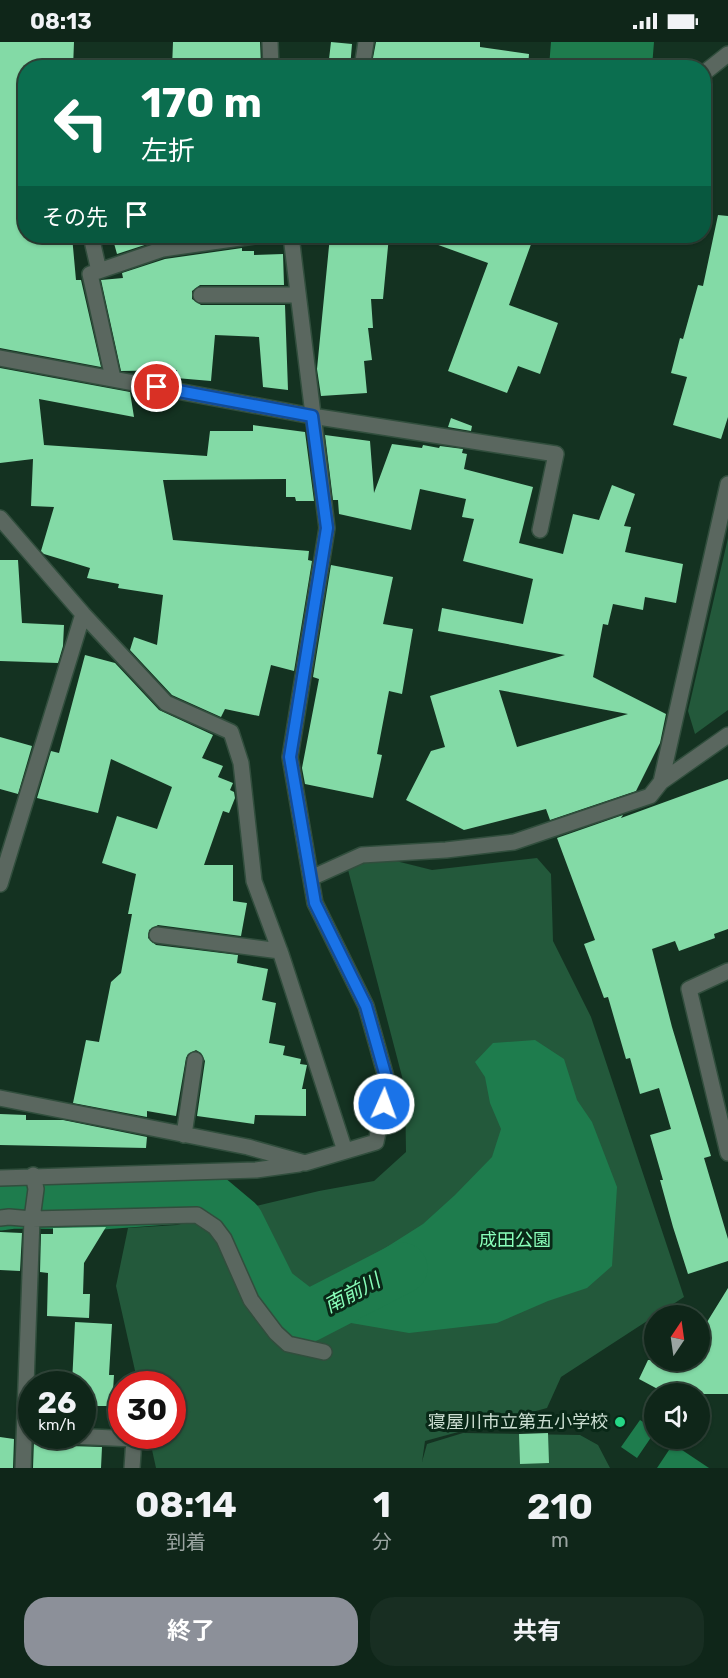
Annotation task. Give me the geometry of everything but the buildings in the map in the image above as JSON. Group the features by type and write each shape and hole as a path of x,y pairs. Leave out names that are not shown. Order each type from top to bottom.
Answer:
{"street":[{"path":"270,42 271,60"},
{"path":"363,60 366,42"},
{"path":"711,67 728,54"},
{"path":"93,243 99,270"},
{"path":"113,378 90,274 163,249 205,243"},
{"path":"0,1178 34,1182 79,1176 256,1170 305,1163 376,1142 388,1084 366,1006 315,903 290,757 327,528 292,243"},
{"path":"201,296 298,295"},
{"path":"0,358 312,416 556,454 540,530"},
{"path":"661,782 728,484"},
{"path":"0,518 83,614 166,703 231,732 241,763 254,882 280,951 345,1151"},
{"path":"0,884 83,614"},
{"path":"311,878 362,855 446,850 514,842 650,796 661,782 728,735"},
{"path":"157,935 280,951"},
{"path":"727,1147 689,989 728,971"},
{"path":"184,1135 195,1060"},
{"path":"0,1098 248,1147 305,1163"},
{"path":"29,1371 34,1182"},
{"path":"0,1218 197,1215 215,1227 224,1239 251,1300 276,1332 288,1344 324,1352"},
{"path":"96,1437 134,1439 132,1468"},
{"path":"23,1468 26,1449"}],"green space":[{"path":"728,538 728,710 695,734 688,711"},
{"name":"成田公園","path":"537,858 551,874 553,941 591,1017 684,1297 672,1305 644,1305 644,1323 561,1377 547,1408 425,1441 422,1462 427,1444 463,1433 580,1435 598,1445 610,1468 156,1468 152,1449 186,1449 186,1371 135,1371 116,1286 128,1228 177,1225 319,1191 374,1181 406,1152 405,1088 347,866 388,859 432,870"}],"water":[{"path":"551,42 654,42 653,60 550,60"},
{"path":"535,1040 564,1059 577,1100 592,1122 617,1187 612,1266 587,1288 548,1301 497,1323 409,1333 351,1323 336,1290 360,1264 423,1224 492,1157 501,1129 490,1103 485,1077 475,1062 493,1043"},
{"path":"640,1420 644,1423 644,1448 637,1458 621,1447"},
{"path":"670,1449 680,1449 709,1468 657,1468"}],"waterway":[{"name":"南前川","path":"0,1205 14,1203 101,1204 207,1196 238,1222 272,1290 307,1317 402,1268"}],"place":[{"name":"寝屋川市立第五小学校","path":"620,1422"}],"route":[{"path":"157,387 312,416 327,528 290,757 315,903 366,1006 388,1084 384,1104"}]}
